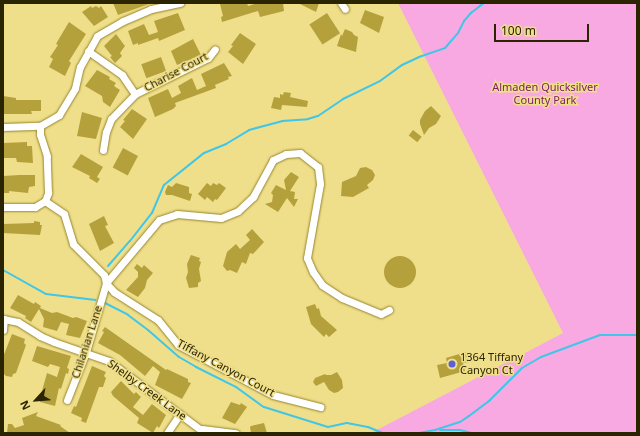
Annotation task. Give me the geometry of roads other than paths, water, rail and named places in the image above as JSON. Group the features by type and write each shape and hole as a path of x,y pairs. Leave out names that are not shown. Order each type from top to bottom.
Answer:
{"street":[{"path":"3,127 40,126 60,115 76,88 80,67 97,36 123,21 151,9 180,3"},
{"name":"Charise Court","path":"103,150 106,132 111,119 136,94 208,58 215,49"},
{"path":"88,51 122,75 136,94"},
{"path":"3,207 35,207 45,201 48,193 47,156 40,134 40,126"},
{"path":"106,283 159,220 177,214 221,218 238,211 253,197 273,160 286,154 300,153 318,167 320,184 307,258 313,272 322,285 342,298 381,314 389,310"},
{"name":"Tiffany Canyon Court","path":"45,201 64,214 73,244 104,275 106,283 114,292 158,320 178,345 273,395 320,407"},
{"name":"Chilanian Lane","path":"67,400 86,352 106,283"},
{"path":"3,330 4,319"},
{"name":"Shelby Creek Lane","path":"4,319 18,322 40,336 54,342 109,361 203,431 236,433"},
{"path":"167,433 180,414"}],"waterway":[{"path":"108,266 152,213 164,185 204,153 226,144 249,130 282,121 308,119 318,116 343,99 380,81 402,65 445,48 458,33 464,21 471,13 484,3"},
{"path":"3,270 46,294 96,300"},
{"path":"103,302 128,315 179,357 236,387 264,407 328,427 347,423 368,427 383,433"},
{"path":"435,430 460,422 469,416 490,400 522,368 541,357 600,335 637,335"},
{"path":"419,433 435,430"},
{"path":"440,430 460,430 472,433"}],"place":[{"name":"1364 Tiffany Canyon Ct","path":"452,364"}],"park label":[{"name":"Almaden Quicksilver County Park","path":"545,94"}]}
